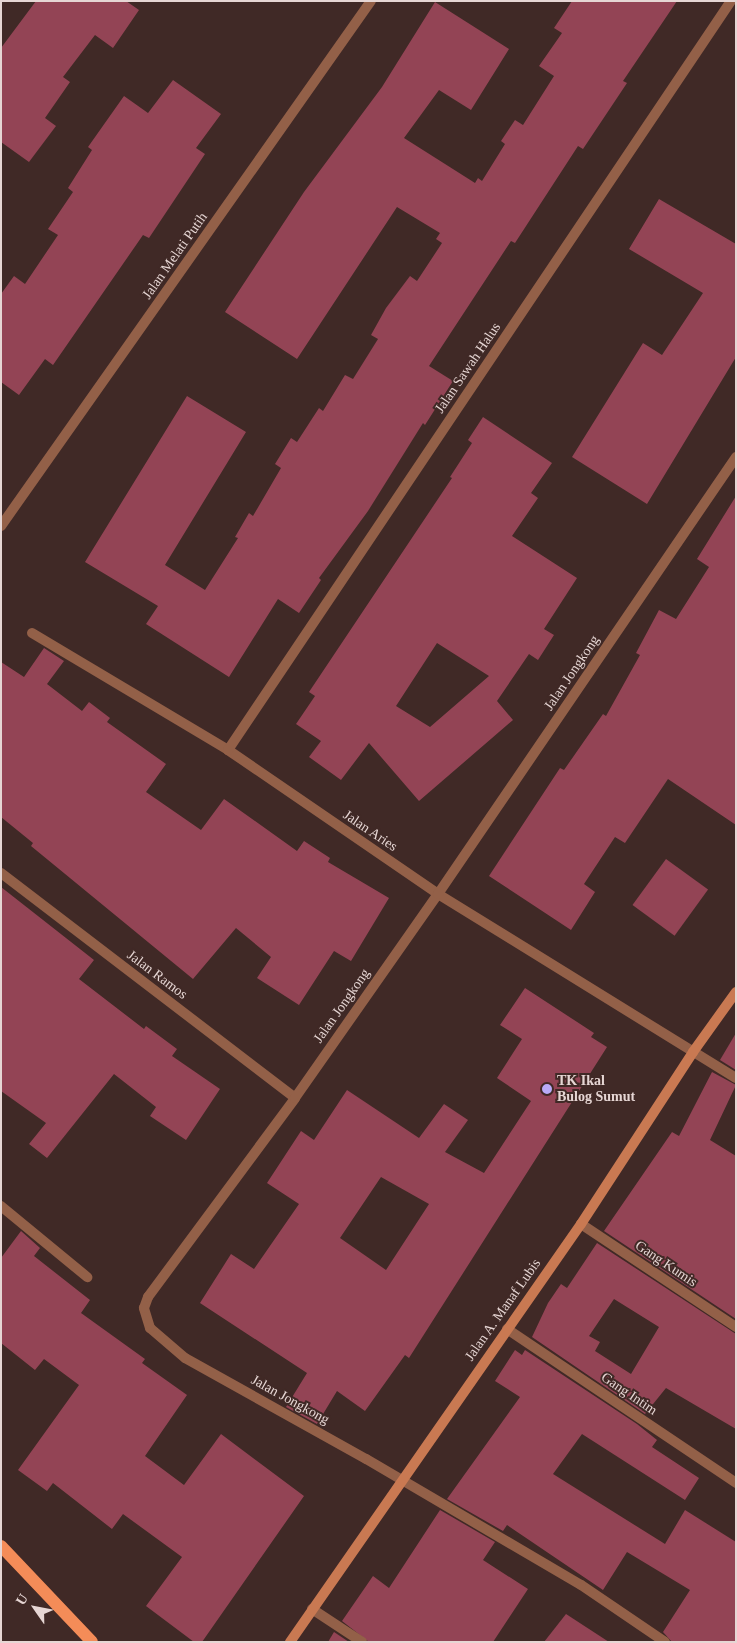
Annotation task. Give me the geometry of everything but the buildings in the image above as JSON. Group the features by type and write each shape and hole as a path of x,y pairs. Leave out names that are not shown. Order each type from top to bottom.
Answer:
{"main road":[{"path":"1,1546 92,1642"}],"street":[{"name":"Jalan Melati Putih","path":"1,526 372,1"},
{"name":"Jalan Sawah Halus","path":"228,750 731,1"},
{"name":"Jalan Jongkong","path":"400,1481 185,1358 150,1328 144,1308 148,1297 295,1098 438,894 736,457"},
{"name":"Jalan Aries","path":"32,633 228,750 438,894 736,1078"},
{"name":"Jalan Ramos","path":"1,873 295,1098"},
{"name":"Jalan A. Manaf Lubis","path":"290,1642 580,1224 693,1052 736,992"},
{"path":"1,1206 87,1277"},
{"name":"Gang Kumis","path":"580,1224 736,1326"},
{"name":"Gang Intim","path":"507,1329 736,1482"},
{"path":"400,1481 581,1585 665,1642"},
{"path":"312,1609 362,1642"}],"place":[{"name":"TK Ikal Bulog Sumut","path":"547,1089"}]}
